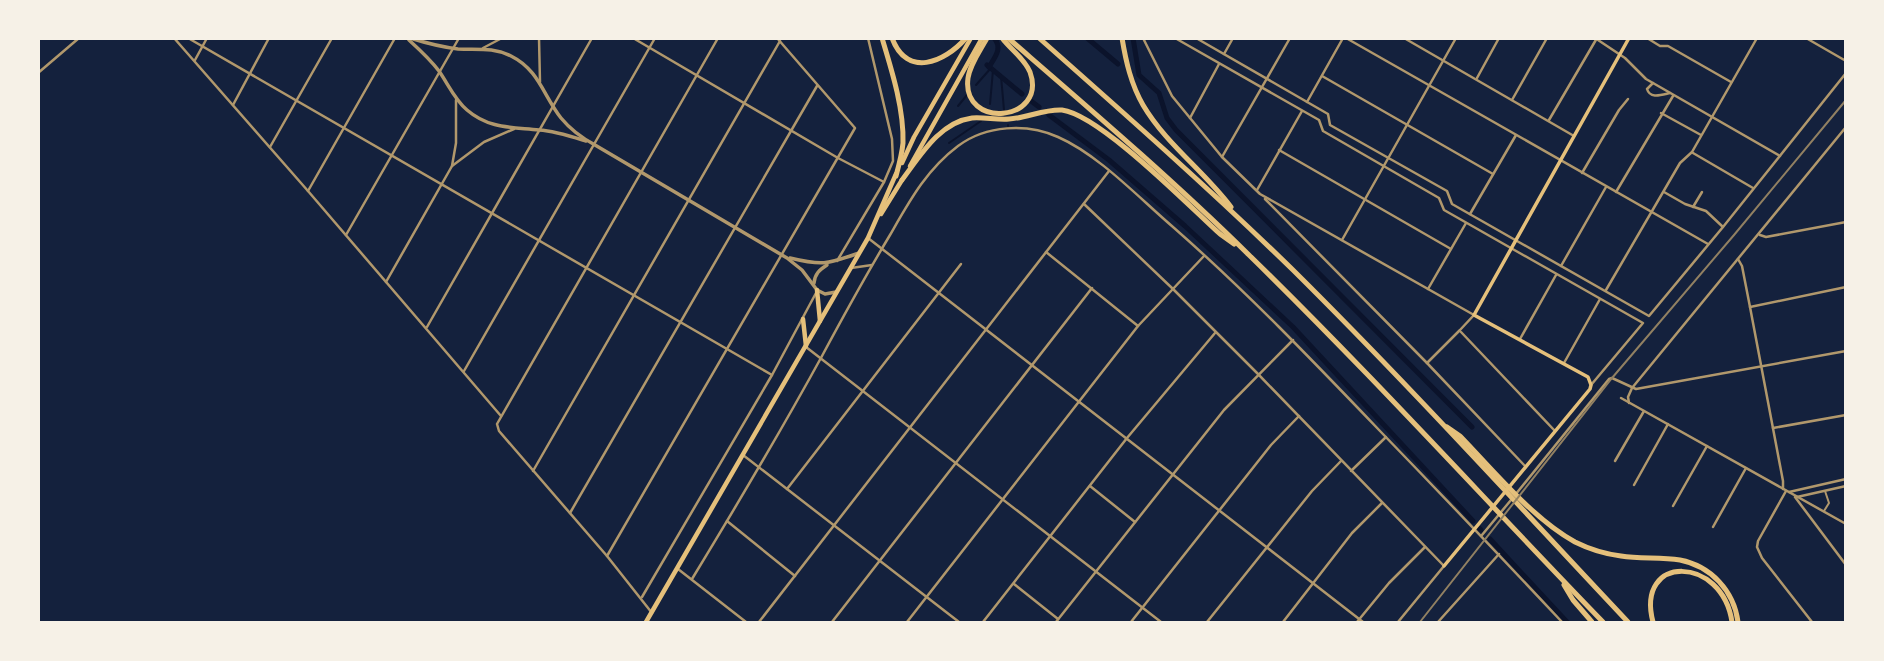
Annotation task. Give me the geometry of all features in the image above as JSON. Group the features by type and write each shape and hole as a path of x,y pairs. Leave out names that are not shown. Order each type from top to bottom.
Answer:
{"highway":[{"path":"882,38 902,128 902,146 896,176"},
{"path":"892,38 901,54 911,61 923,63 945,57 968,38"},
{"path":"984,38 970,71 969,92 982,109 1003,115 1024,104 1032,85 1024,62 1002,38"},
{"path":"1008,38 1248,253 1603,622"},
{"path":"1039,38 1147,133 1318,295 1438,421 1524,506 1628,622"},
{"path":"1122,38 1131,77 1147,111 1239,218"},
{"path":"902,180 936,138 957,122 976,118 1009,119 1053,110 1069,112 1090,121 1120,144 1220,234 1248,253"},
{"path":"1524,506 1575,542 1590,548 1621,556 1682,561 1702,568 1725,589 1733,601 1738,622"},
{"path":"1653,622 1650,607 1653,590 1665,576 1682,571 1699,575 1714,586 1726,601 1732,622"},
{"path":"1559,576 1573,600 1592,622"}],"main road":[{"path":"646,622 868,238 914,137 968,38"},
{"path":"872,230 984,38"},
{"path":"1444,566 1590,389 1588,377 1474,315 1629,38"},
{"path":"816,288 820,321"},
{"path":"803,319 806,347"}],"street":[{"path":"38,73 79,38"},
{"path":"174,38 501,416"},
{"path":"188,38 772,375"},
{"path":"194,61 207,38"},
{"path":"233,105 269,38"},
{"path":"270,147 332,38"},
{"path":"308,191 395,38"},
{"path":"409,38 454,48 483,48 517,59 540,82 553,107 572,130 593,144 782,255 817,264 829,264"},
{"path":"409,38 432,62 456,98 480,119 492,125 540,130 593,144"},
{"path":"346,236 459,38"},
{"path":"483,48 502,38"},
{"path":"539,38 540,82"},
{"path":"426,328 592,38"},
{"path":"632,38 884,182"},
{"path":"464,371 655,38"},
{"path":"652,614 607,556 497,428 497,424 718,38"},
{"path":"837,261 884,182 893,160 894,146 868,38"},
{"path":"1143,38 1172,96 1222,157 1256,191 1474,315 1427,363"},
{"path":"1175,38 1319,120 1323,131 1439,198 1444,210 1643,323 1591,385"},
{"path":"1196,38 1328,114 1331,125 1447,191 1452,204 1649,316 1846,74"},
{"path":"1224,55 1233,38"},
{"path":"1222,157 1290,38"},
{"path":"1307,102 1344,38 1708,244"},
{"path":"1404,38 1574,136"},
{"path":"1342,241 1456,38"},
{"path":"1476,80 1499,38"},
{"path":"1512,100 1547,38"},
{"path":"1647,38 1660,46 1668,46 1731,82"},
{"path":"1605,291 1680,163 1692,152 1756,38"},
{"path":"1806,38 1846,61"},
{"path":"1548,121 1596,39 1620,54 1642,76 1671,95 1780,156"},
{"path":"533,471 778,40 855,128 607,556"},
{"path":"1190,118 1219,64"},
{"path":"1322,76 1493,174"},
{"path":"1653,83 1647,89 1650,95 1671,95"},
{"path":"570,513 817,86"},
{"path":"1616,193 1671,95"},
{"path":"386,282 452,166 456,143 456,98"},
{"path":"1583,173 1628,99"},
{"path":"1256,191 1302,111"},
{"path":"1661,113 1701,135"},
{"path":"692,579 923,180 958,146 977,136 995,130 1024,128 1043,131 1067,142 1110,171 1205,255 1293,340 1482,535 1562,622"},
{"path":"1629,403 1628,394 1632,388 1846,128"},
{"path":"452,166 484,142 514,129"},
{"path":"1470,215 1516,135"},
{"path":"1279,150 1451,249"},
{"path":"1692,152 1754,188"},
{"path":"759,622 1110,171"},
{"path":"1561,266 1606,187"},
{"path":"1663,191 1706,211 1723,227"},
{"path":"1693,207 1702,192"},
{"path":"1260,194 1525,466"},
{"path":"1084,204 1258,374 1444,566 1398,622"},
{"path":"1284,219 1285,214 1293,213"},
{"path":"1758,234 1766,237 1846,222"},
{"path":"1428,289 1466,223"},
{"path":"868,238 1268,547 1358,621 1363,622"},
{"path":"1046,252 1138,326"},
{"path":"641,599 803,319 816,288 815,278 818,271 859,253"},
{"path":"906,622 1138,326 1205,255"},
{"path":"788,258 816,288 828,294 838,291"},
{"path":"1738,259 1742,266 1786,491 1757,547 1762,558 1812,622"},
{"path":"788,489 961,264"},
{"path":"850,268 872,265"},
{"path":"1520,340 1556,275"},
{"path":"1750,307 1846,287"},
{"path":"832,622 1093,288"},
{"path":"1563,364 1600,299"},
{"path":"1460,330 1555,430"},
{"path":"983,622 1127,438 1215,332"},
{"path":"1013,583 1057,621 1211,426 1293,340"},
{"path":"806,347 1161,622"},
{"path":"1482,535 1603,386 1612,379 1636,389 1846,351"},
{"path":"1596,381 1603,386"},
{"path":"1621,398 1846,524"},
{"path":"1615,461 1644,411"},
{"path":"1772,429 1846,415"},
{"path":"1131,622 1271,445 1299,416"},
{"path":"1634,485 1668,424"},
{"path":"1351,471 1386,437"},
{"path":"1673,506 1707,446"},
{"path":"743,455 959,622"},
{"path":"1207,622 1318,484 1341,461"},
{"path":"1713,527 1746,468"},
{"path":"1786,491 1846,479"},
{"path":"1090,486 1136,522"},
{"path":"1795,496 1846,486"},
{"path":"1795,496 1846,565"},
{"path":"1283,622 1352,533 1382,503"},
{"path":"727,521 795,576"},
{"path":"1358,621 1389,583 1424,547"},
{"path":"1438,622 1499,554"},
{"path":"678,569 746,622"}],"lane":[{"path":"1824,512 1829,503 1825,490"}],"waterway":[{"path":"989,67 998,49 994,38"},
{"path":"1087,38 1118,64"},
{"path":"1133,38 1139,75 1159,93 1167,118 1176,130 1472,427"},
{"path":"987,65 1022,94"},
{"path":"976,85 991,68"},
{"path":"990,104 993,70"},
{"path":"1001,76 1004,110"},
{"path":"958,106 967,95"},
{"path":"1031,101 1039,107"},
{"path":"1049,115 1109,160 1185,226 1293,327 1473,521"},
{"path":"949,143 981,121"},
{"path":"1490,539 1567,622"}],"railway":[{"path":"1420,622 1612,378 1846,100"}]}
